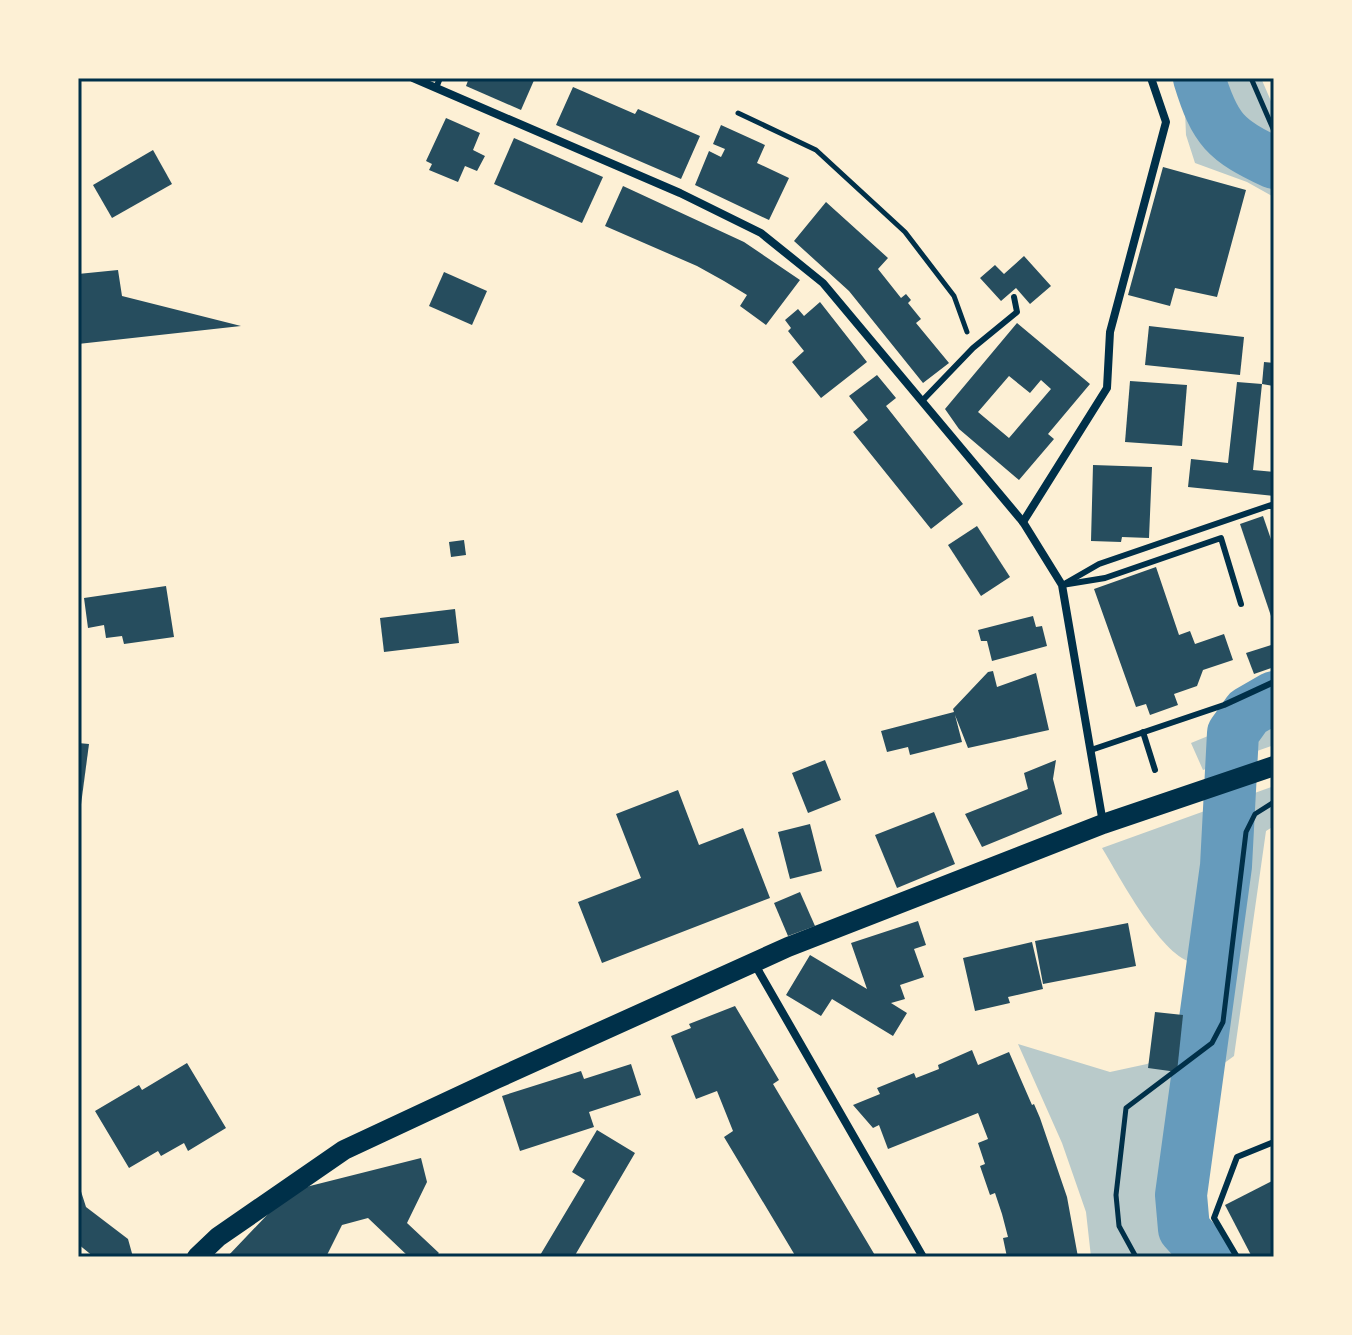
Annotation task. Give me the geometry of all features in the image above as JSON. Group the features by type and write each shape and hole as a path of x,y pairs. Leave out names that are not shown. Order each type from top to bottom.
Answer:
{"main road":[{"path":"197,1257 218,1237 344,1150 754,962 1103,824 1274,766"}],"street":[{"path":"413,78 680,193 761,233 823,283 1023,522 1062,585 1103,824"},
{"path":"1023,522 1107,388 1110,332 1166,122 1151,78"},
{"path":"754,962 923,1257"}],"lane":[{"path":"436,88 440,78"},
{"path":"922,401 973,348 1017,312 1014,297"},
{"path":"1062,585 1099,564 1271,505 1274,508"},
{"path":"1062,585 1105,578 1221,538 1241,604"},
{"path":"1091,750 1224,705 1274,682"},
{"path":"1143,732 1155,770"},
{"path":"1237,1257 1214,1218 1237,1157 1274,1142"}],"path":[{"path":"1251,78 1274,131"},
{"path":"738,113 816,150 905,232 954,296 973,348"},
{"path":"1136,1257 1119,1226 1116,1195 1126,1108 1212,1043 1223,1022 1246,832 1255,814 1274,802"}],"shaded area":[{"path":"1181,78 1261,78 1274,108 1274,197 1247,182 1195,163 1186,135"},
{"path":"1274,693 1274,745 1203,770 1191,743 1230,727 1244,710"},
{"path":"1274,786 1274,826 1266,831 1234,1056 1208,1075 1194,1210 1223,1257 1091,1257 1086,1212 1062,1143 1018,1044 1110,1072 1147,1064 1185,1047 1194,1020 1191,962 1166,945 1154,930 1102,848"}],"building":[{"path":"469,78 535,78 521,110 466,86"},
{"path":"573,87 635,114 638,109 700,136 681,179 556,125"},
{"path":"446,118 480,133 473,150 485,156 477,171 465,166 458,182 429,170 432,164 426,161"},
{"path":"721,125 765,145 757,163 789,178 769,220 695,185 709,151 721,157 725,149 713,144"},
{"path":"514,138 603,177 582,223 494,184"},
{"path":"153,150 172,184 112,218 93,185"},
{"path":"1163,167 1246,190 1217,297 1175,288 1170,306 1128,295"},
{"path":"623,186 744,242 800,280 766,325 740,306 747,295 697,266 605,226"},
{"path":"826,202 888,258 878,269 901,298 906,294 911,300 908,303 921,319 916,323 949,363 923,383 849,291 794,241"},
{"path":"1024,256 1051,286 1030,304 1016,288 1001,301 980,278 995,265 1004,274"},
{"path":"118,270 122,296 241,326 78,344 78,274"},
{"path":"444,272 487,291 472,325 429,306"},
{"path":"820,302 867,362 821,398 792,362 804,351 788,331 791,328 785,320 798,309 804,316"},
{"path":"1017,323 1090,384 1048,434 1054,439 1019,480 959,429 945,409","holes":["1009,376 1030,393 1041,380 1051,389 1009,438 978,412"]},
{"path":"1149,326 1244,337 1240,375 1145,365"},
{"path":"1264,362 1274,363 1274,386 1262,384"},
{"path":"877,375 896,398 886,406 963,504 931,529 853,432 868,420 849,396"},
{"path":"1130,381 1187,385 1182,446 1125,442"},
{"path":"1237,382 1262,384 1253,470 1274,472 1274,496 1188,487 1191,459 1228,463"},
{"path":"1093,465 1152,467 1149,538 1122,537 1121,542 1091,541"},
{"path":"1263,516 1274,548 1273,622 1240,524"},
{"path":"977,526 1010,577 981,596 948,545"},
{"path":"464,540 466,555 451,557 449,542"},
{"path":"1156,567 1179,635 1190,631 1195,644 1224,634 1233,660 1203,670 1197,686 1174,694 1178,705 1150,715 1146,704 1136,707 1094,589"},
{"path":"166,586 174,637 124,644 122,636 106,638 104,625 88,628 84,598"},
{"path":"455,609 459,643 384,652 380,618"},
{"path":"1033,616 1036,627 1042,626 1047,646 992,661 987,641 981,641 978,630"},
{"path":"1274,644 1274,667 1254,674 1246,653"},
{"path":"993,671 997,687 1036,673 1049,730 968,748 955,715 962,742 910,755 908,747 887,752 881,731 954,712 953,709 988,672"},
{"path":"78,743 89,744 80,812 78,812"},
{"path":"825,760 841,800 808,813 792,773"},
{"path":"1056,760 1053,779 1062,814 982,847 965,814 1028,789 1024,773"},
{"path":"678,790 699,845 743,828 770,898 602,963 578,902 641,878 616,814"},
{"path":"934,812 955,864 897,888 875,835"},
{"path":"810,824 822,871 790,879 778,832"},
{"path":"800,892 815,926 788,936 774,903"},
{"path":"918,921 926,945 914,949 924,977 900,985 905,999 891,1003 907,1013 893,1036 832,999 821,1016 786,995 810,955 867,989 851,943"},
{"path":"1128,923 1136,966 1043,984 1035,941"},
{"path":"1032,942 1043,989 1008,997 1010,1003 975,1011 963,958"},
{"path":"735,1006 779,1080 773,1084 876,1257 796,1257 724,1137 733,1131 717,1091 696,1099 671,1036 691,1028 689,1024"},
{"path":"1155,1012 1183,1015 1177,1072 1148,1068"},
{"path":"972,1050 978,1065 1009,1052 1040,1118 1067,1197 1078,1257 1007,1257 1003,1238 1008,1237 1002,1214 995,1193 990,1195 980,1166 985,1164 978,1143 988,1139 978,1113 888,1149 879,1125 873,1128 853,1105 880,1094 877,1088 914,1073 916,1078 939,1069 938,1065"},
{"path":"187,1063 226,1128 188,1151 184,1143 161,1156 158,1151 129,1168 95,1111 139,1085 142,1090"},
{"path":"631,1064 641,1095 589,1112 594,1127 520,1151 502,1096 581,1071 584,1079"},
{"path":"597,1130 635,1153 574,1257 539,1257 585,1180 572,1172"},
{"path":"421,1158 427,1182 407,1223 439,1253 435,1257 409,1257 368,1218 342,1225 326,1257 227,1257 290,1191"},
{"path":"1274,1180 1274,1257 1252,1257 1225,1205"},
{"path":"78,1182 86,1207 128,1239 133,1257 94,1257 78,1244"}],"waterway":[{"path":"1199,78 1211,110 1224,131 1233,140 1274,163"},
{"path":"1209,1257 1184,1229 1181,1195 1226,866 1233,733 1248,712 1274,697"}]}
